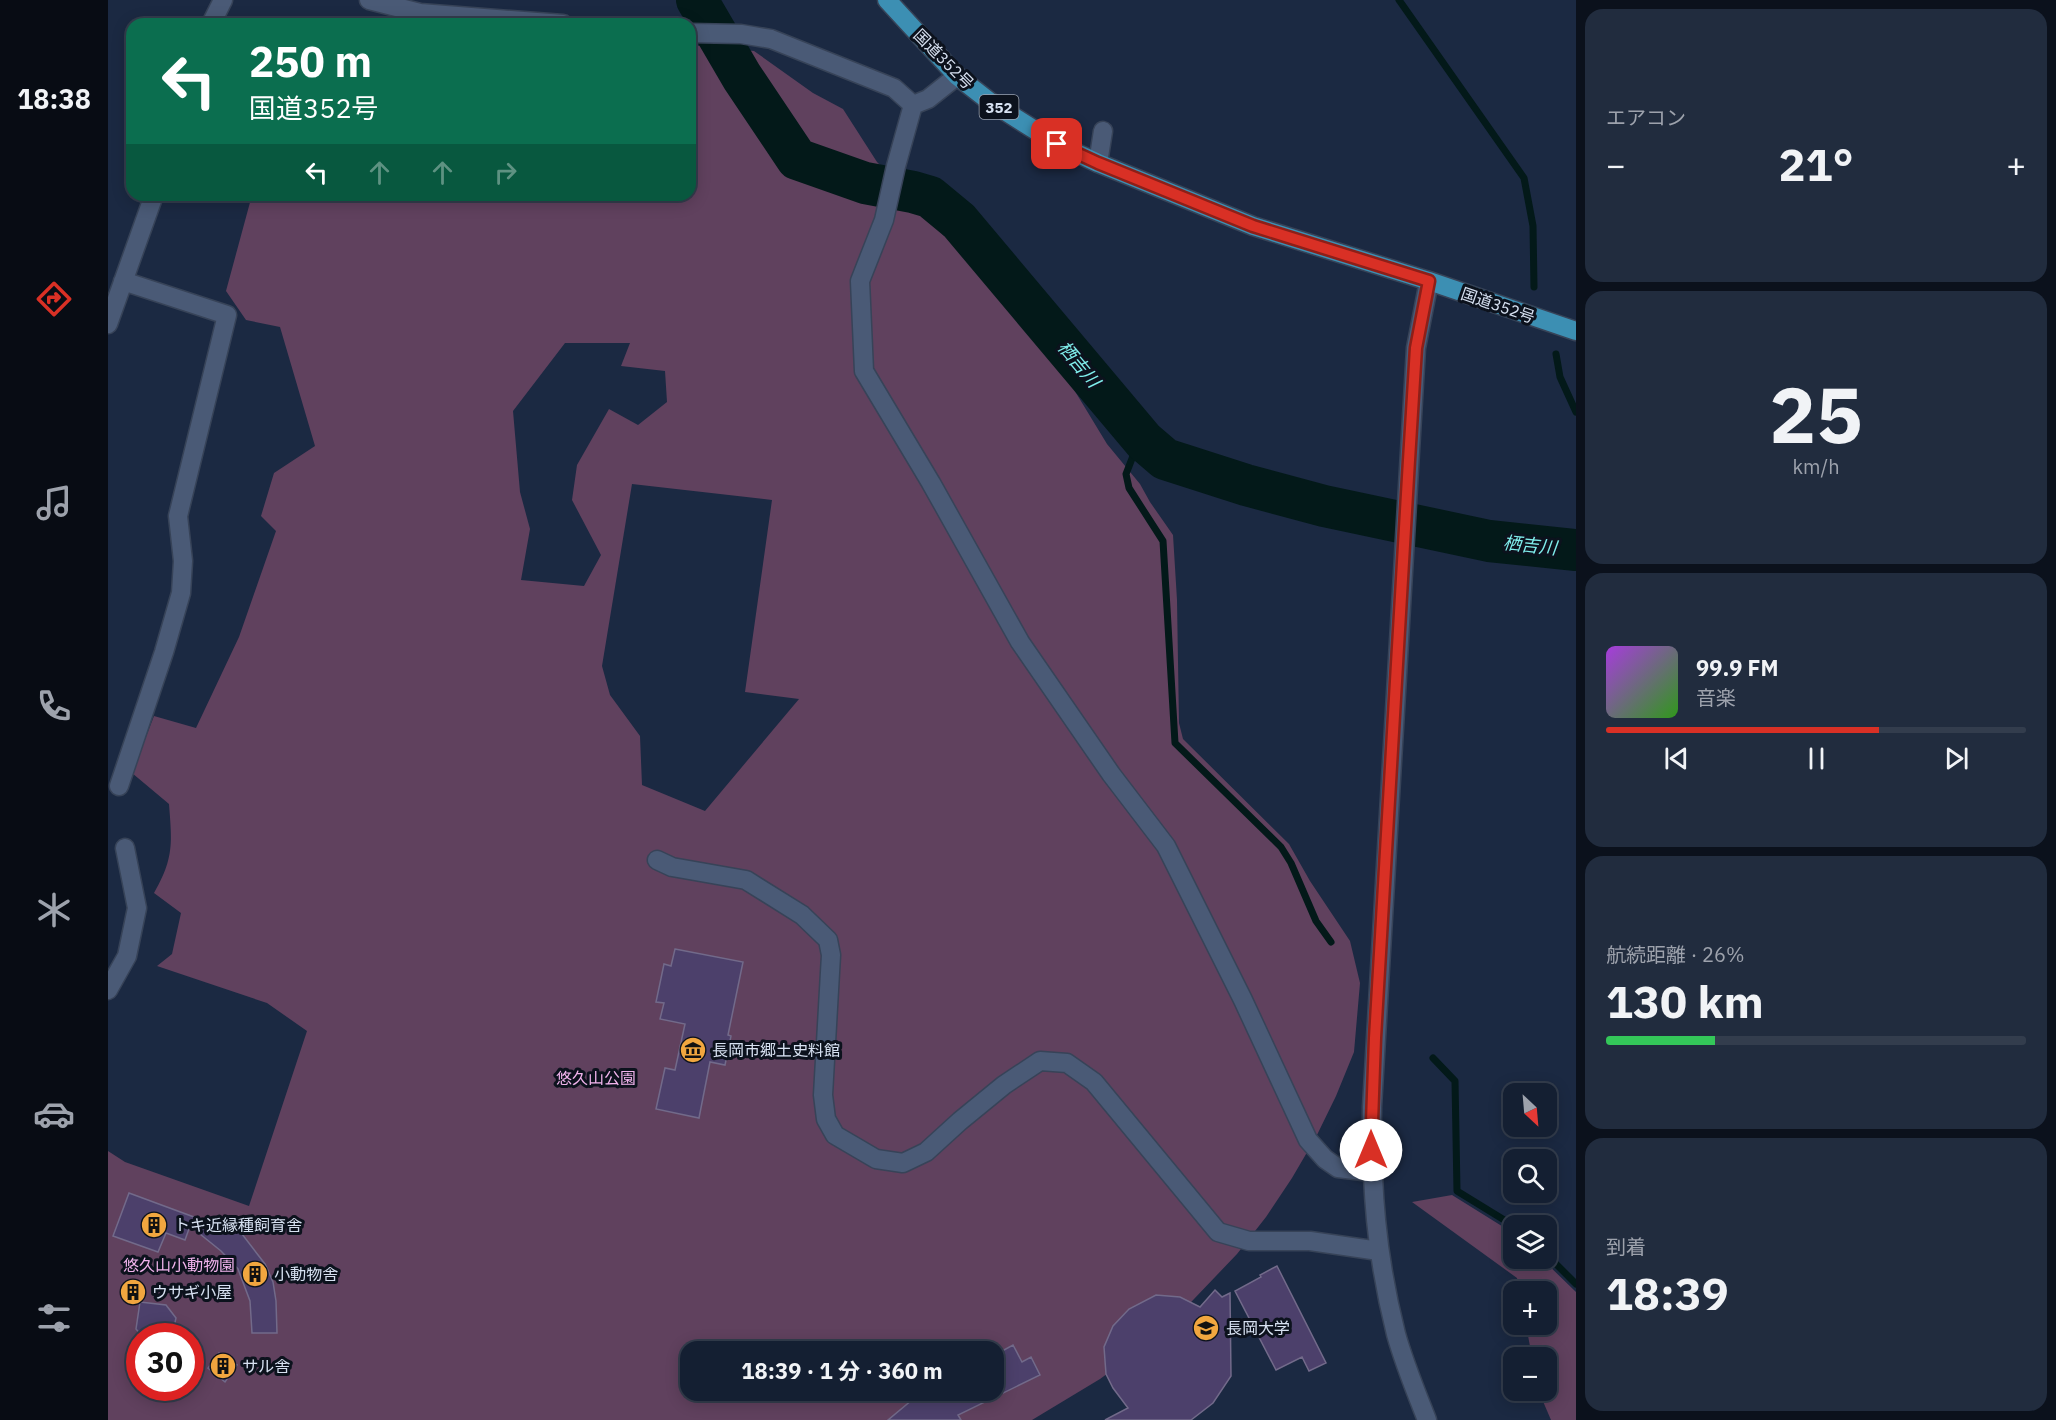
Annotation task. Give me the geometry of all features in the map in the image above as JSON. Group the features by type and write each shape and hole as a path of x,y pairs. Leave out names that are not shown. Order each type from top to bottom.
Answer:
{"highway":[{"name":"国道352号","path":"886,0 957,76 989,101 1057,144 1253,226 1429,281 1576,331"}],"street":[{"path":"214,18 223,0"},
{"path":"369,0 420,13 485,18"},
{"path":"696,33 741,34 771,39 894,88 913,105"},
{"path":"913,105 928,99 957,76"},
{"path":"913,105 884,220 860,281 864,371 931,483 1020,642 1112,774 1166,846 1243,1000 1308,1140 1325,1159 1338,1168 1371,1172"},
{"path":"1098,163 1103,131"},
{"path":"108,324 152,201"},
{"path":"119,786 164,652 181,593 183,561 178,516 227,315 123,281"},
{"path":"1427,1420 1397,1336 1379,1251 1371,1172 1372,1107 1407,483 1416,348 1429,281"},
{"path":"108,990 127,956 137,908 125,848"},
{"path":"657,860 672,867 746,880 802,915 828,940 831,955 823,1095 826,1119 835,1135 876,1159 903,1163 926,1152 1004,1085 1040,1061 1067,1063 1094,1082 1218,1232 1249,1241 1310,1241 1379,1251"}],"green space":[{"path":"696,46 754,51 813,93 843,109 877,162 934,220 943,235 961,246 988,277 1005,302 1036,329 1048,357 1073,388 1107,444 1140,484 1173,535 1177,600 1179,723 1183,739 1289,844 1310,881 1350,941 1360,983 1354,1052 1336,1096 1316,1137 1266,1217 1237,1254 1173,1321 1137,1352 1100,1379 1032,1420 108,1420 108,1151 125,1162 249,1206 307,1031 267,1003 157,966 172,954 181,913 154,893 161,881 170,850 169,804 132,773 154,716 196,728 239,637 276,531 261,516 274,473 315,446 280,327 246,320 226,291 250,201 696,201","holes":["565,343 630,343 621,366 665,371 667,402 638,425 609,409 577,465 572,500 601,555 584,586 521,580 530,529 520,492 513,411","632,484 772,500 745,692 799,699 705,811 642,785 640,736 610,695 602,666"]},
{"path":"1452,1195 1503,1227 1503,1268 1412,1202"},
{"path":"1505,1269 1552,1269 1576,1292 1576,1420 1551,1420 1543,1401 1557,1401 1557,1347 1530,1347 1528,1335 1557,1335 1557,1281 1518,1281"}],"building":[{"name":"長岡市郷土史料館","path":"675,949 743,962 728,1035 731,1036 725,1065 710,1062 699,1118 656,1109 665,1068 675,1070 685,1024 660,1019 664,1003 656,1002 664,964 671,966"},
{"path":"129,1193 213,1224 220,1216 242,1234 265,1264 273,1282 277,1333 252,1333 250,1301 238,1269 221,1251 190,1226 185,1240 166,1233 158,1252 113,1236"},
{"path":"1277,1266 1326,1363 1309,1371 1302,1357 1276,1370 1235,1291"},
{"path":"1215,1290 1222,1297 1230,1293 1231,1376 1213,1403 1191,1420 1105,1420 1128,1408 1106,1374 1104,1347 1113,1326 1129,1309 1156,1295 1180,1297 1200,1307"},
{"path":"140,1302 166,1305 176,1318 175,1323 137,1323"},
{"path":"1013,1345 1022,1362 1031,1357 1040,1375 1004,1393 1004,1350"},
{"name":"サル舎","path":"219,1353 237,1365 225,1382 208,1368"},
{"path":"911,1401 987,1401 958,1415 961,1420 888,1420"}],"waterway":[{"name":"栖吉川","path":"697,0 742,77 797,159 865,183 930,197 959,221 1144,441 1165,459 1246,485 1324,506 1489,541 1576,550"},
{"path":"1399,0 1524,178 1533,226 1534,287"},
{"path":"1556,354 1560,377 1576,412"},
{"path":"1144,441 1133,456 1126,474 1129,488 1163,541 1175,743 1281,847 1291,863 1316,921 1331,942"},
{"path":"1433,1058 1455,1081 1457,1191 1503,1219"},
{"path":"1557,1265 1576,1284"}],"place":[{"name":"長岡市郷土史料館","path":"693,1050"},
{"name":"トキ近縁種飼育舎","path":"154,1225"},
{"name":"小動物舎","path":"255,1274"},
{"name":"ウサギ小屋","path":"133,1292"},
{"name":"長岡大学","path":"1206,1328"},
{"name":"サル舎","path":"223,1366"}],"route":[{"path":"1057,144 1253,226 1429,281 1416,348 1375,1038 1371,1150"}],"park label":[{"name":"悠久山公園","path":"596,1078"},
{"name":"悠久山小動物園","path":"179,1265"}]}
